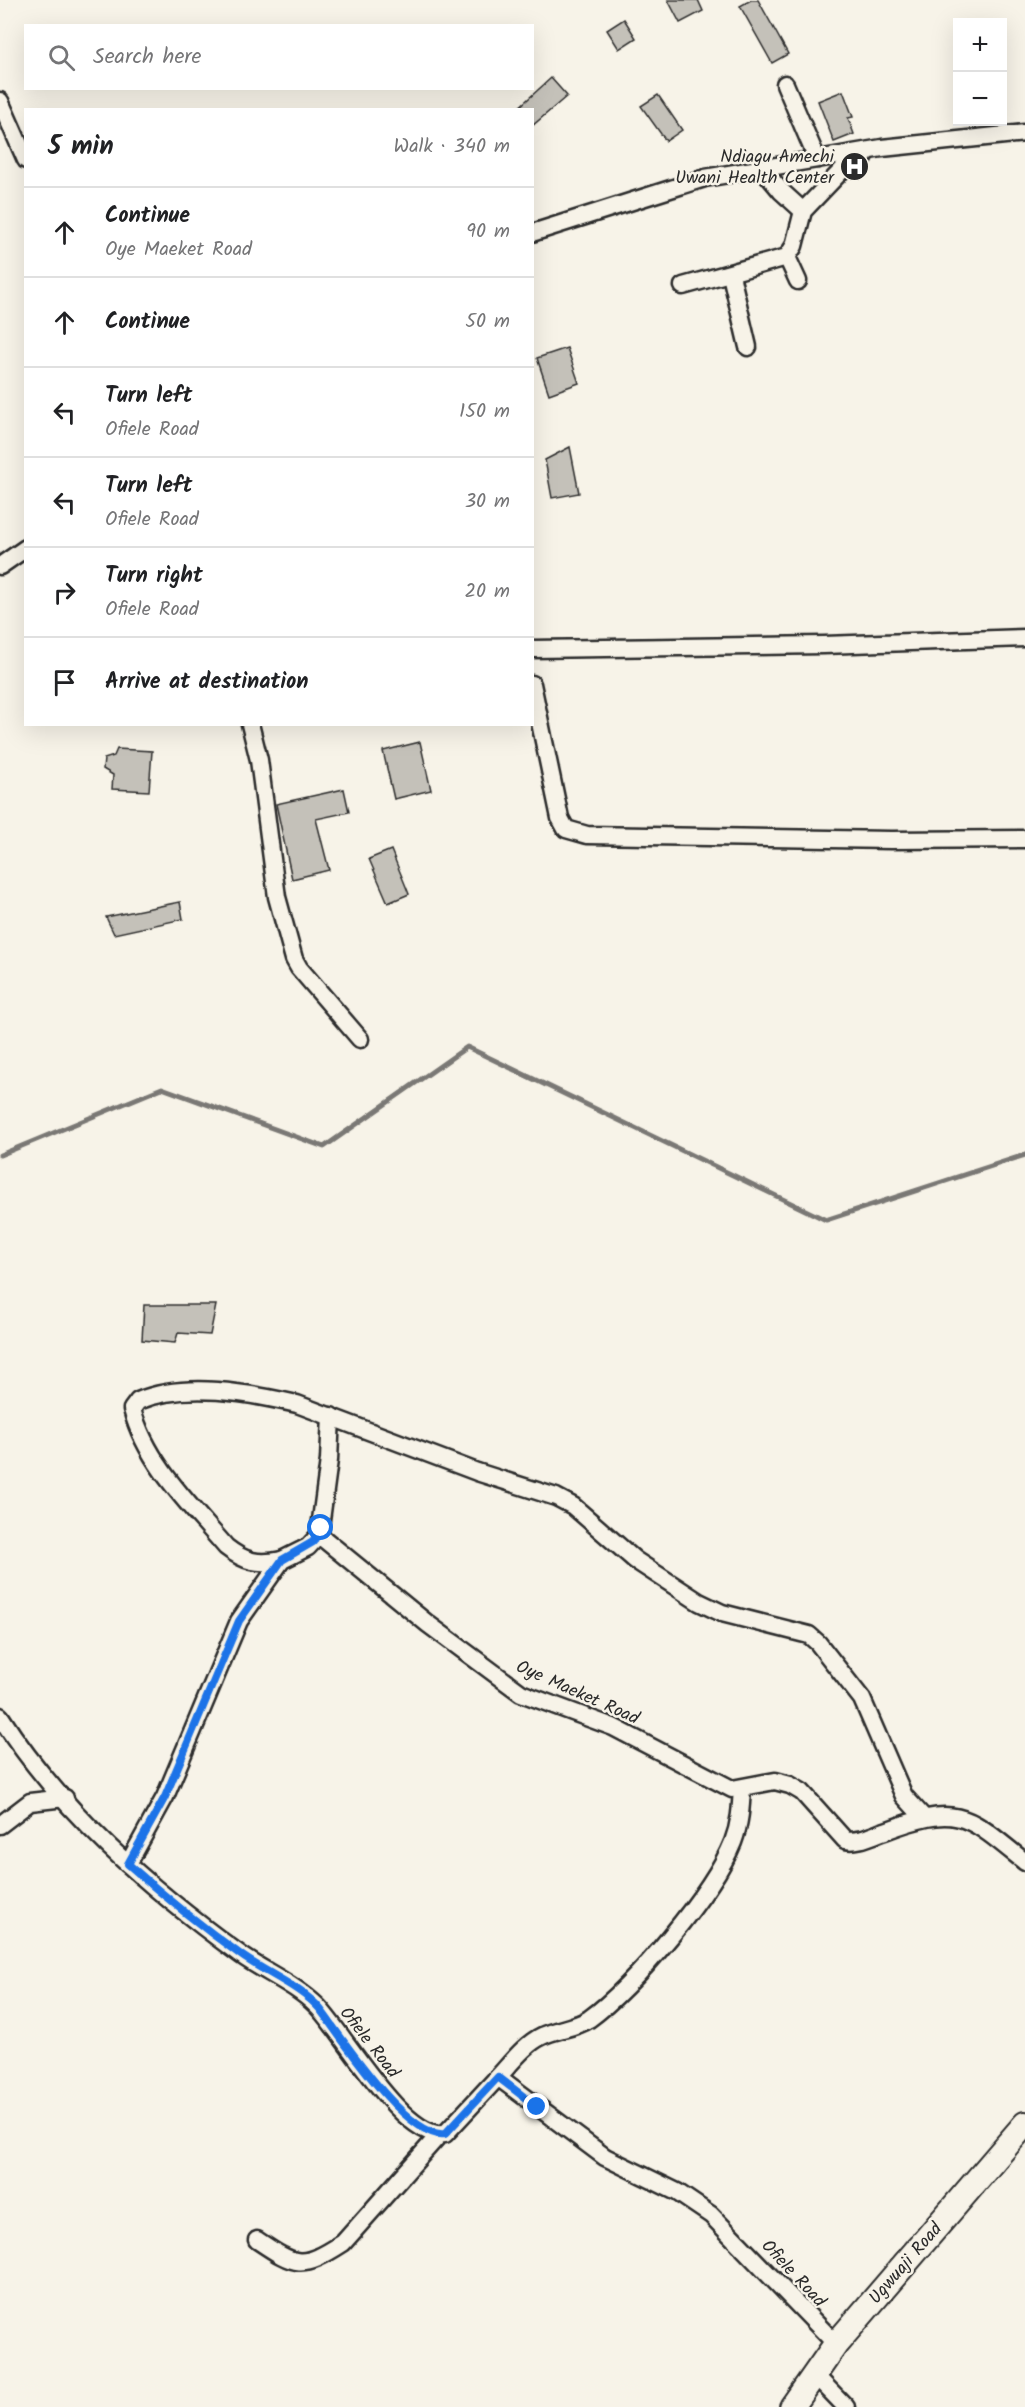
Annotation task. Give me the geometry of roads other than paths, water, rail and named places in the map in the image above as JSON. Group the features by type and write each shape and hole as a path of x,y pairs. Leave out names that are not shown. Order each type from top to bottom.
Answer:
{"main road":[{"name":"Ugwuaji Road","path":"792,2407 836,2344 1025,2124"}],"street":[{"path":"784,84 817,159"},
{"path":"0,101 22,153"},
{"path":"534,232 705,178 882,148 1025,132"},
{"path":"0,136 22,153"},
{"path":"682,286 787,257 794,246 803,211 846,166 882,148"},
{"path":"761,167 781,192 803,211"},
{"path":"787,257 798,281"},
{"path":"731,274 748,347"},
{"path":"0,566 24,549"},
{"path":"534,649 824,645 1025,638"},
{"path":"534,694 560,818 566,829 587,835 891,840 1025,839"},
{"path":"250,726 259,760 277,897 294,959 298,968 360,1039"},
{"path":"331,1416 329,1460 319,1535 308,1547 282,1560 252,1563 239,1558 226,1547 154,1459 132,1409 138,1401 146,1397 188,1390 271,1398 297,1404 331,1416 477,1472 556,1497 573,1506 635,1560 699,1602 722,1613 809,1635 818,1643 862,1699 904,1797 924,1818"},
{"name":"Oye Maeket Road","path":"319,1535 428,1624 521,1693 613,1727 697,1773 732,1789 775,1781 790,1785 802,1792 845,1840 853,1842 924,1818 944,1814 967,1819 987,1831 1025,1862"},
{"path":"128,1864 165,1797 239,1621 282,1560"},
{"name":"Ofiele Road","path":"0,1716 34,1764 128,1864 169,1901 240,1954 318,2007 373,2082 420,2126 439,2135"},
{"path":"257,2240 289,2261 306,2262 326,2254 343,2243 439,2135 453,2128 498,2077 536,2039 586,2021 609,2003 650,1960 714,1879 733,1843 740,1821 742,1788"},
{"path":"0,1825 30,1802 65,1798"},
{"name":"Ofiele Road","path":"498,2077 605,2157 677,2192 711,2215 836,2344"},
{"path":"814,2375 846,2407"}],"waterway":[{"path":"0,1155 162,1088 324,1147 467,1047 826,1220 1025,1155"}],"place":[{"name":"Ndiagu Amechi Uwani Health Center","path":"855,166"}]}
